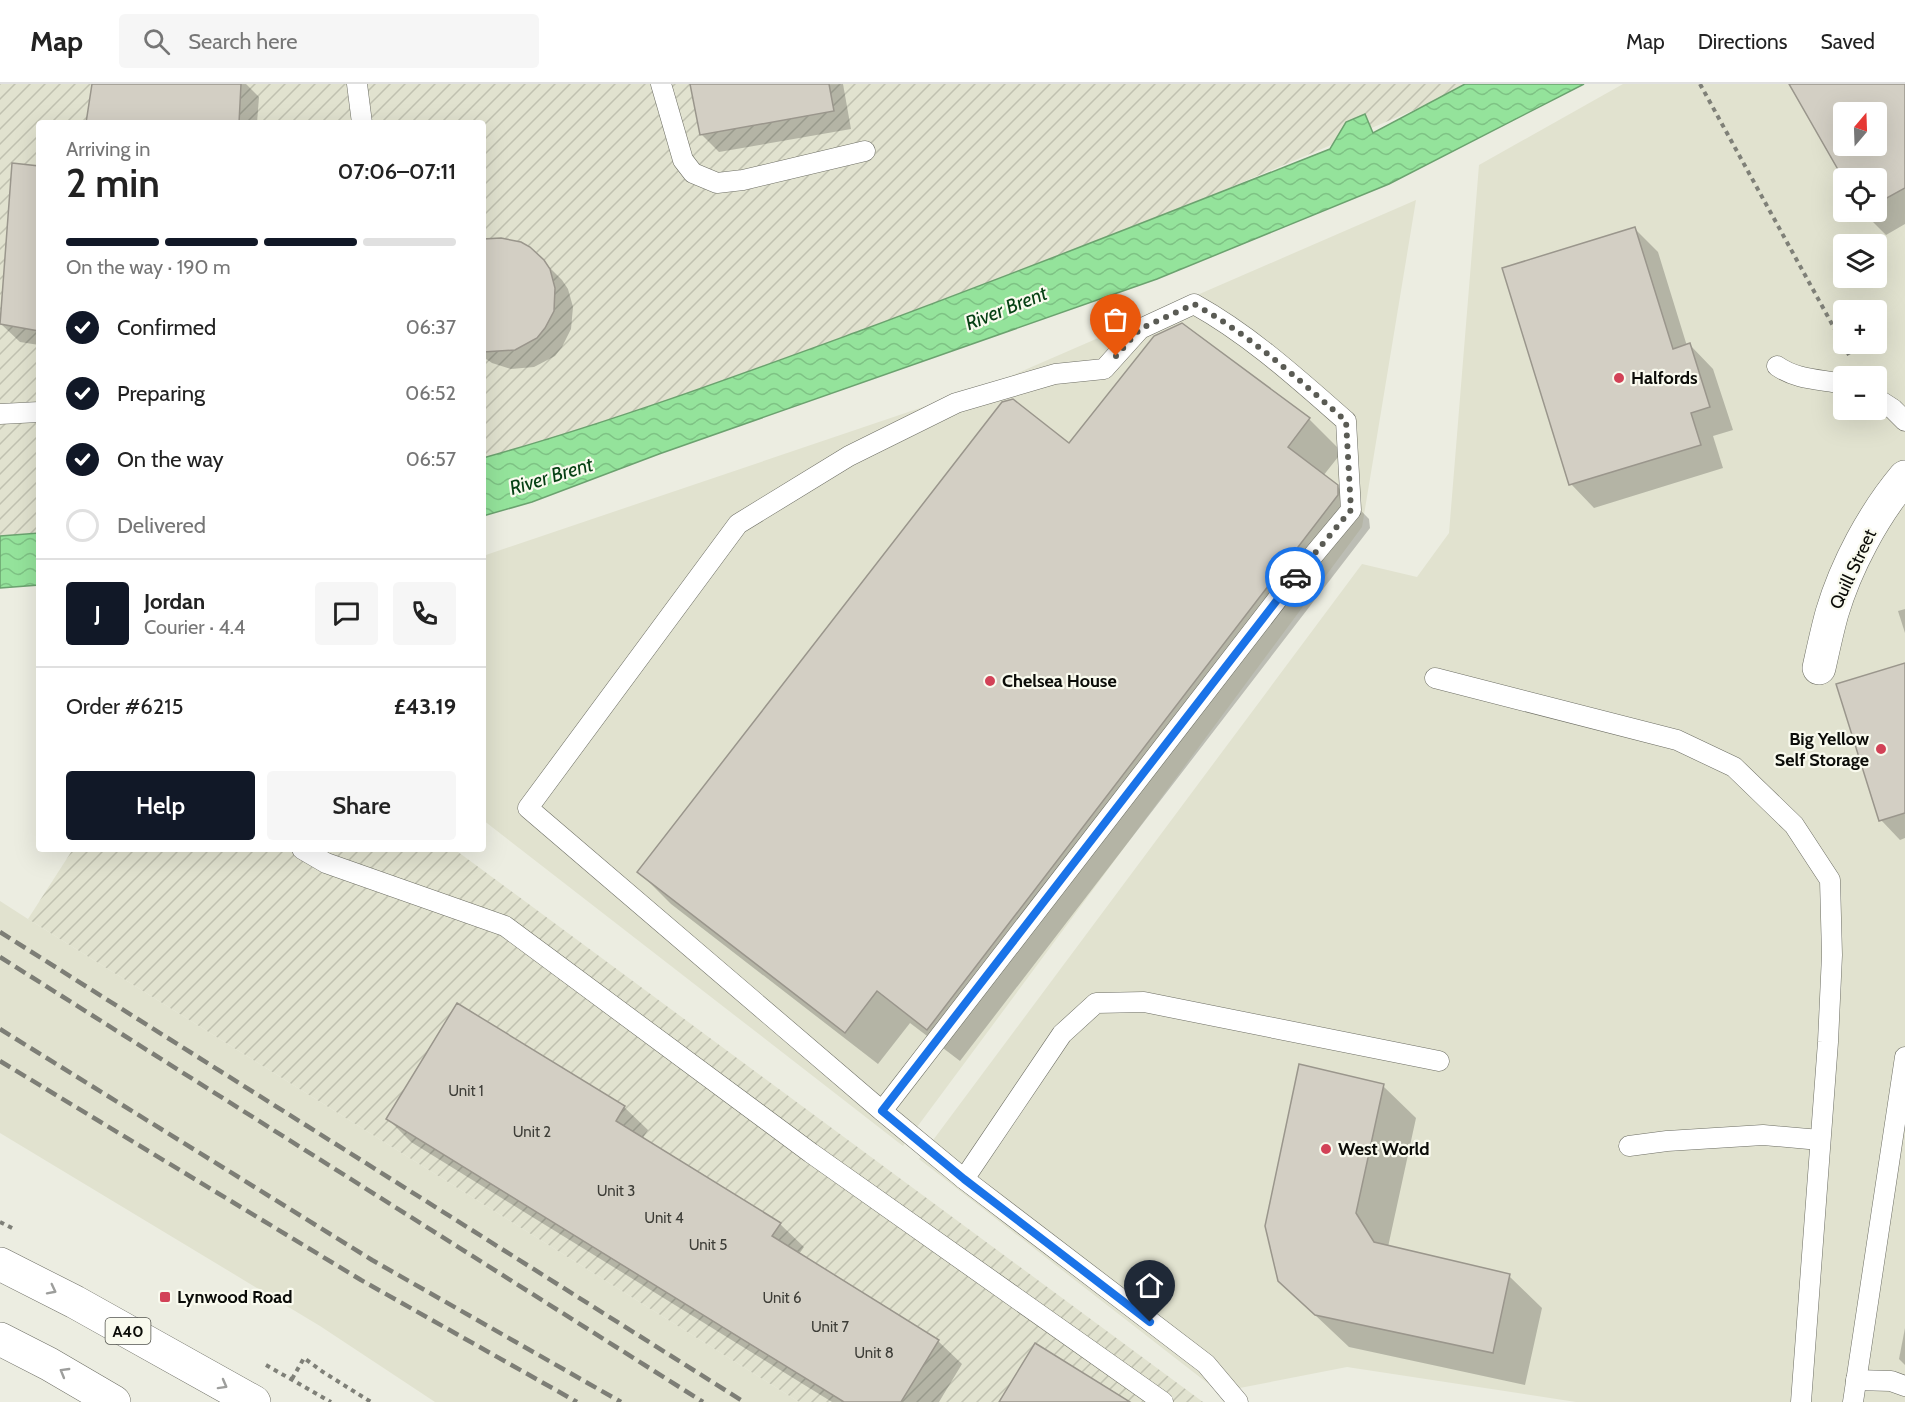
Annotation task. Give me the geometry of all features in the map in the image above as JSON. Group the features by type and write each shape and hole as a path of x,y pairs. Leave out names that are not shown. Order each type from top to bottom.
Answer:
{"main road":[{"name":"Quill Street","path":"1819,668 1832,613 1846,578 1869,531 1905,477"},
{"name":"A40","path":"0,1264 75,1302 254,1402"},
{"path":"0,1338 114,1402"}],"lane":[{"path":"357,84 362,120"},
{"path":"661,84 683,160 693,173 717,183 743,180 865,151"},
{"path":"882,1111 1286,588 1351,510 1346,421 1271,357 1220,318 1194,304 1140,329 1104,369 1055,374 956,403 849,456 738,524 528,808 882,1111 964,1179 1206,1364 1238,1402"},
{"path":"1777,366 1785,372 1805,378 1833,382"},
{"path":"1887,405 1905,421"},
{"path":"0,414 36,412"},
{"path":"1435,678 1677,740 1734,767 1794,825 1830,880 1833,955 1801,1402"},
{"path":"307,852 326,863 505,926 811,1153 1162,1402"},
{"path":"964,1179 1062,1034 1096,1003 1144,1002 1439,1061"},
{"path":"1853,1402 1905,1057"},
{"path":"1629,1146 1667,1141 1763,1135 1820,1140"},
{"path":"1856,1380 1891,1381 1905,1386"}],"path":[{"path":"1700,84 1850,356"},
{"path":"331,1402 292,1379 304,1358 371,1402"}],"shaded area":[{"path":"0,84 1470,84 1445,97 1015,278 486,469 486,120 36,120 36,538 0,539"},
{"path":"1623,84 1905,84 1905,1402 1576,1402 1347,1367 1219,1392 919,1159 1362,564 1417,577 1449,533 1479,165"},
{"path":"1416,200 1362,527 903,1146 486,822 486,555 997,382"},
{"path":"71,852 458,852 1203,1402 799,1402 28,919"},
{"path":"0,901 799,1402 435,1402 320,1326 0,1133"}],"water":[{"name":"River Brent","path":"1465,84 1584,84 1389,184 1157,279 659,454 532,502 486,515 486,457 675,397 982,285 1330,149 1346,122 1365,114 1373,133"},
{"path":"36,533 36,585 0,588 0,536"}],"building":[{"path":"92,84 241,84 239,120 86,120"},
{"path":"690,84 829,84 834,111 700,135"},
{"path":"1789,84 1905,84 1905,188 1887,198 1887,168 1837,168"},
{"path":"12,163 36,166 36,330 0,324"},
{"name":"Halfords","path":"1635,227 1673,349 1690,343 1710,407 1691,413 1701,445 1569,485 1502,268"},
{"path":"501,238 521,242 530,247 550,269 555,288 554,311 545,328 537,338 515,350 486,352 486,239"},
{"name":"Chelsea House","path":"1182,323 1310,418 1288,447 1338,485 1338,495 927,1030 877,991 845,1033 637,872 1002,402 1013,399 1069,443 1154,336"},
{"name":"Big Yellow Self Storage","path":"1905,663 1905,813 1879,821 1836,684"},
{"path":"457,1003 625,1106 616,1121 781,1223 772,1236 939,1340 901,1402 844,1402 386,1119"},
{"name":"West World","path":"1299,1064 1384,1084 1356,1213 1374,1242 1510,1274 1493,1353 1315,1315 1278,1281 1265,1226"},
{"path":"1035,1343 1130,1402 999,1402"}],"railway":[{"path":"0,932 744,1402"},
{"path":"0,957 703,1402"},
{"path":"0,1029 372,1260 621,1402"},
{"path":"0,1061 361,1280 577,1402"}],"way so far":[{"path":"1116,356 1140,329 1194,304 1220,318 1271,357 1346,421 1351,510 1295,577"}],"place":[{"name":"Halfords","path":"1619,378"},
{"name":"Chelsea House","path":"990,681"},
{"name":"Big Yellow Self Storage","path":"1881,749"},
{"name":"West World","path":"1326,1149"},
{"name":"Lynwood Road","path":"165,1297"}],"route":[{"path":"1150,1322 964,1179 882,1111 1295,577"}]}
